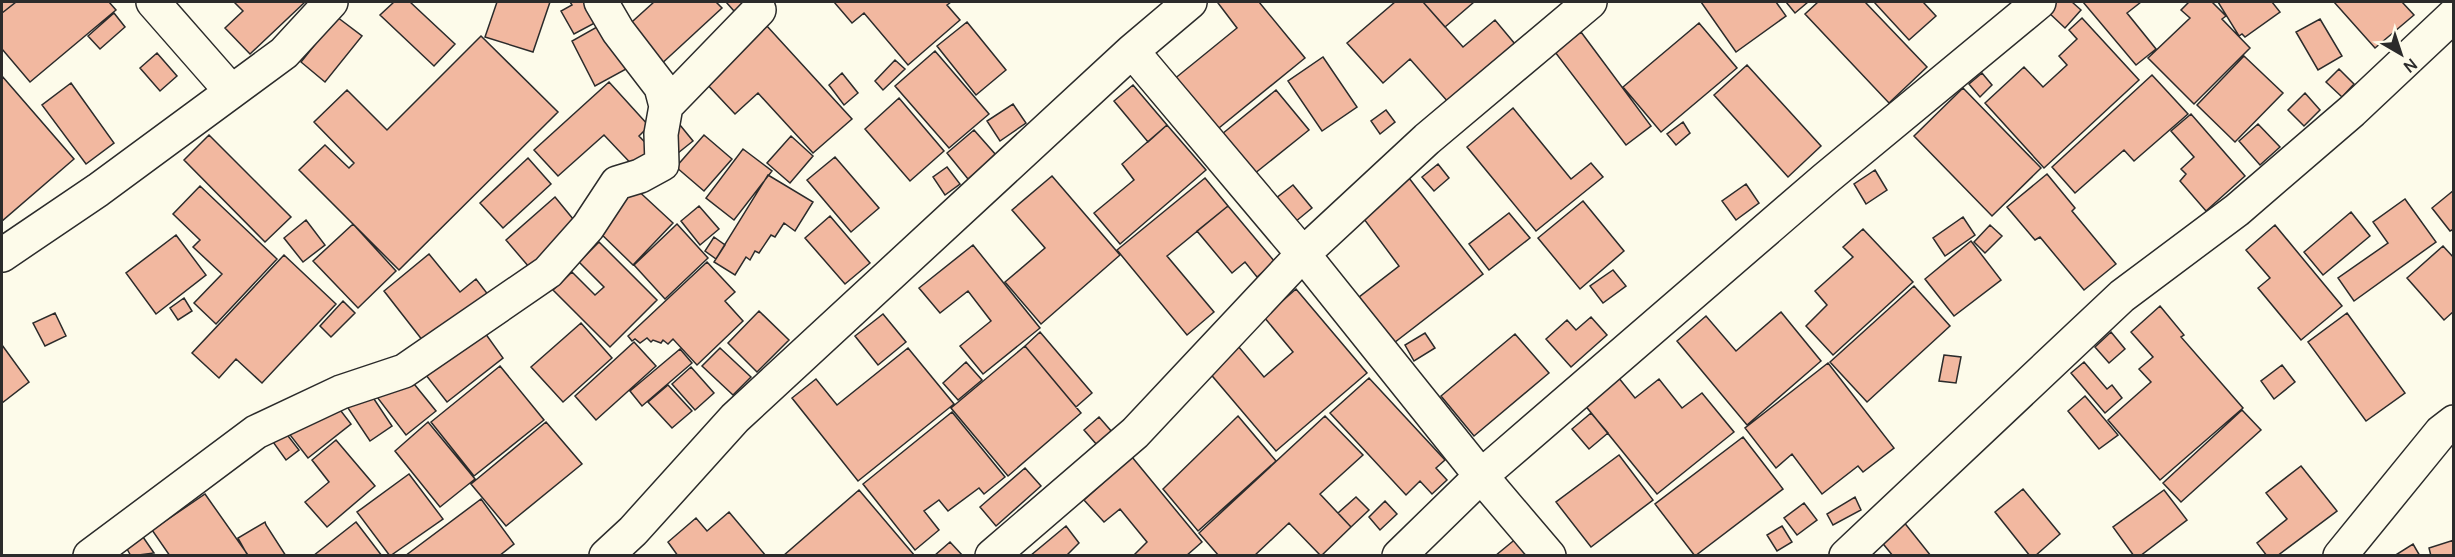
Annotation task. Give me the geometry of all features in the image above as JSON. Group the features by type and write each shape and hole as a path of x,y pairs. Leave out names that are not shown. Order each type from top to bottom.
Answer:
{"street":[{"path":"153,2 231,91"},
{"path":"2,255 98,190 284,53 331,2"},
{"path":"90,555 256,432 341,392 404,371 548,272 588,227 617,183 640,176 662,164 661,134 666,106 661,87 618,31 601,2"},
{"path":"606,555 633,531 735,418 1132,51 1190,2"},
{"path":"992,555 1135,434 1303,254 1427,139 1590,2"},
{"path":"1399,555 1481,476 1825,179 2039,2"},
{"path":"666,106 759,10"},
{"path":"1846,555 2122,296 2237,210 2352,111 2454,15"},
{"path":"1132,51 1303,254 1481,476 1550,555"},
{"path":"2340,555 2441,432 2454,422"}],"building":[{"path":"2,2 16,2 2,13"},
{"path":"16,2 109,2 116,10 30,82 2,49 2,13"},
{"path":"234,2 305,2 250,54 225,28 243,11"},
{"path":"394,2 410,2 455,44 434,66 380,15"},
{"path":"497,2 550,2 533,52 485,37"},
{"path":"570,2 597,2 606,17 574,34 561,11 572,5"},
{"path":"654,2 716,2 722,8 658,67 623,30"},
{"path":"726,2 747,2 734,11"},
{"path":"834,2 951,2 947,5 960,20 908,65 864,13 852,23"},
{"path":"1259,2 1305,58 1214,132 1173,80 1237,28 1218,3"},
{"path":"1395,2 1423,2 1463,47 1495,20 1515,44 1449,103 1410,59 1383,83 1347,43"},
{"path":"1423,2 1474,2 1445,27"},
{"path":"1701,2 1776,2 1786,16 1736,52"},
{"path":"1786,2 1808,2 1795,13"},
{"path":"1818,2 1865,2 1927,67 1889,103 1805,14"},
{"path":"1874,2 1923,2 1936,16 1909,40"},
{"path":"2055,2 2072,2 2081,10 2065,28 2047,11"},
{"path":"2083,2 2141,2 2127,13 2156,49 2136,65"},
{"path":"2189,2 2212,2 2226,16 2222,19 2250,48 2194,104 2148,58 2190,18 2181,10"},
{"path":"2218,2 2272,2 2280,12 2245,37 2242,34 2239,36"},
{"path":"2334,2 2402,2 2414,15 2375,48"},
{"path":"114,13 125,27 100,49 88,36"},
{"path":"337,17 362,36 325,82 301,62"},
{"path":"2082,18 2139,80 2044,168 1985,103 2024,67 2043,87 2067,65 2059,56 2077,39 2069,30"},
{"path":"2320,19 2342,56 2318,70 2296,32"},
{"path":"967,22 1006,70 976,95 937,46"},
{"path":"604,23 628,68 595,86 572,41"},
{"path":"1699,23 1737,68 1661,132 1623,87"},
{"path":"766,25 852,119 813,153 758,93 735,114 704,81"},
{"path":"1581,32 1651,126 1626,145 1555,52"},
{"path":"481,36 558,112 399,270 299,170 325,145 349,168 354,163 314,122 347,90 387,130"},
{"path":"935,51 989,114 949,148 895,86"},
{"path":"157,53 177,76 160,91 140,68"},
{"path":"2244,56 2283,93 2235,142 2197,105"},
{"path":"1323,57 1357,107 1322,131 1288,81"},
{"path":"895,60 905,69 883,90 875,81"},
{"path":"1747,65 1821,146 1788,177 1714,95"},
{"path":"2339,69 2354,84 2342,97 2326,82"},
{"path":"842,73 858,93 844,105 829,85"},
{"path":"1982,73 1992,85 1980,97 1969,84"},
{"path":"2152,75 2188,114 2134,161 2124,150 2075,193 2052,167"},
{"path":"2,76 74,159 2,221"},
{"path":"609,82 649,126 639,136 657,155 639,172 604,135 558,176 534,150"},
{"path":"71,83 114,143 86,164 42,105"},
{"path":"1133,85 1167,125 1148,142 1114,101"},
{"path":"1963,88 2041,168 1992,216 1914,136"},
{"path":"1276,90 1309,130 1254,174 1222,134"},
{"path":"2305,93 2320,110 2304,126 2288,110"},
{"path":"899,98 944,151 910,181 865,129"},
{"path":"1013,104 1026,123 1000,141 987,121"},
{"path":"1513,108 1571,179 1591,163 1603,177 1536,231 1467,147"},
{"path":"1386,110 1395,122 1380,134 1371,121"},
{"path":"2191,114 2245,176 2206,211 2180,181 2186,174 2181,169 2194,157 2171,131"},
{"path":"1683,122 1690,133 1676,145 1667,134"},
{"path":"2258,124 2280,147 2260,165 2239,141"},
{"path":"680,125 693,141 678,153 665,137"},
{"path":"1167,125 1206,170 1120,244 1094,213 1134,180 1122,164"},
{"path":"974,130 996,155 968,179 947,153"},
{"path":"209,135 291,217 265,242 184,160"},
{"path":"704,135 732,159 704,191 676,167"},
{"path":"791,136 813,156 790,183 767,163"},
{"path":"743,149 772,171 734,220 706,198"},
{"path":"835,157 879,208 851,232 807,180"},
{"path":"528,158 551,184 503,228 480,203"},
{"path":"1438,164 1449,178 1434,191 1422,177"},
{"path":"947,167 960,184 945,195 933,177"},
{"path":"1875,170 1887,190 1866,204 1854,184"},
{"path":"2047,174 2075,208 2072,211 2116,264 2084,290 2040,237 2035,240 2007,207"},
{"path":"768,175 813,202 795,231 784,223 775,237 771,235 759,253 755,251 750,260 746,257 735,275 714,262"},
{"path":"1052,176 1120,255 1041,324 1005,282 1045,248 1012,210"},
{"path":"1205,178 1228,206 1167,256 1214,312 1187,335 1117,250"},
{"path":"1409,178 1483,274 1390,346 1354,301 1399,266 1361,215"},
{"path":"1746,184 1759,203 1736,220 1722,201"},
{"path":"1293,185 1312,208 1289,227 1271,202"},
{"path":"200,186 277,259 216,324 194,303 222,274 193,247 200,240 173,214"},
{"path":"633,186 673,223 633,265 594,227"},
{"path":"2454,190 2454,229 2450,231 2432,208"},
{"path":"555,197 578,225 529,267 506,240"},
{"path":"2405,199 2436,242 2354,301 2338,278 2388,243 2373,222"},
{"path":"1583,201 1624,251 1580,289 1538,238"},
{"path":"699,206 719,229 700,245 681,221"},
{"path":"1228,206 1275,262 1257,277 1245,262 1232,273 1197,231"},
{"path":"2351,212 2370,236 2323,275 2304,252"},
{"path":"1509,213 1530,238 1489,270 1469,244"},
{"path":"830,216 870,263 845,284 805,238"},
{"path":"1963,217 1975,235 1945,256 1933,238"},
{"path":"306,220 325,245 303,262 284,238"},
{"path":"353,224 396,271 358,308 313,261"},
{"path":"677,224 708,258 665,299 634,265"},
{"path":"1990,225 2002,236 1985,253 1974,242"},
{"path":"2275,225 2342,306 2301,340 2258,288 2270,278 2246,250"},
{"path":"1863,229 1913,282 1833,355 1806,326 1827,305 1815,291 1853,257 1843,247"},
{"path":"176,235 206,275 156,314 126,273"},
{"path":"714,237 725,245 716,259 705,251"},
{"path":"1971,241 2001,280 1954,316 1925,279"},
{"path":"599,242 657,300 610,347 553,290 572,272 595,295 604,287 579,262"},
{"path":"973,245 1040,328 983,374 960,346 991,321 968,291 940,313 919,288"},
{"path":"2443,246 2454,258 2454,311 2444,320 2407,278"},
{"path":"429,254 460,292 476,279 493,301 430,350 384,291"},
{"path":"284,255 336,304 262,383 236,359 219,378 192,353"},
{"path":"707,262 735,292 725,301 743,321 697,365 673,339 668,344 663,340 661,343 653,340 651,342 647,338 640,343 635,339 632,341 628,336"},
{"path":"1613,270 1626,286 1603,303 1590,286"},
{"path":"1914,286 1950,326 1867,402 1830,362"},
{"path":"1296,289 1367,373 1276,451 1208,371 1238,346 1264,377 1293,352 1264,317"},
{"path":"184,298 192,311 178,320 170,308"},
{"path":"343,301 355,313 331,337 320,326"},
{"path":"2160,306 2184,335 2181,337 2243,408 2160,480 2108,420 2151,382 2139,369 2153,357 2131,332"},
{"path":"759,311 789,340 757,372 728,343"},
{"path":"1781,312 1821,361 1747,425 1677,341 1706,316 1736,351"},
{"path":"55,313 66,336 45,346 33,323"},
{"path":"2347,313 2405,393 2366,421 2308,342"},
{"path":"883,314 906,342 878,365 855,336"},
{"path":"1591,317 1607,335 1571,367 1546,339 1567,320 1576,330"},
{"path":"581,323 612,358 563,402 531,367"},
{"path":"480,326 503,358 447,402 422,370"},
{"path":"1040,332 1092,393 1076,407 1025,346"},
{"path":"2111,332 2125,349 2109,363 2095,347"},
{"path":"1425,333 1435,348 1414,361 1405,345"},
{"path":"1515,334 1549,373 1474,436 1441,396"},
{"path":"634,342 656,366 596,420 575,396"},
{"path":"2,345 29,382 2,403"},
{"path":"1025,346 1081,413 1008,476 951,408"},
{"path":"720,348 751,377 733,395 702,366"},
{"path":"908,348 954,404 858,481 792,398 816,379 837,405"},
{"path":"680,349 692,363 642,406 630,391"},
{"path":"1944,355 1961,357 1956,383 1939,381"},
{"path":"966,362 982,380 958,400 943,383"},
{"path":"2084,362 2107,389 2112,385 2122,398 2105,413 2071,373"},
{"path":"1828,363 1894,448 1863,472 1858,466 1822,494 1792,454 1776,468 1745,428"},
{"path":"2282,365 2295,382 2274,399 2261,381"},
{"path":"500,366 544,420 474,476 431,422"},
{"path":"691,367 714,393 695,410 672,384"},
{"path":"406,374 436,411 406,435 377,397"},
{"path":"1618,377 1635,398 1659,379 1682,408 1702,393 1734,432 1657,494 1584,404"},
{"path":"1369,378 1445,460 1436,468 1447,480 1432,494 1420,481 1406,495 1330,413"},
{"path":"668,385 692,411 672,428 648,402"},
{"path":"366,387 392,426 370,441 344,402"},
{"path":"2085,396 2118,435 2099,449 2068,411"},
{"path":"331,398 351,424 308,458 287,431"},
{"path":"2242,410 2261,430 2181,502 2163,483"},
{"path":"952,412 1005,477 984,494 979,488 948,511 939,500 924,511 939,530 915,550 863,484"},
{"path":"1591,413 1608,433 1589,449 1572,429"},
{"path":"1238,416 1276,461 1198,531 1163,489"},
{"path":"1325,416 1363,455 1320,494 1351,527 1321,556 1289,523 1254,556 1219,556 1199,533"},
{"path":"1099,417 1112,432 1097,445 1084,430"},
{"path":"428,422 475,479 440,507 395,451"},
{"path":"546,422 582,464 506,526 471,484"},
{"path":"285,432 299,450 286,460 273,442"},
{"path":"1743,437 1783,489 1695,556 1655,504"},
{"path":"336,440 375,486 327,527 305,502 329,482 312,460"},
{"path":"1619,455 1653,500 1591,547 1556,502"},
{"path":"1132,457 1202,542 1186,556 1133,556 1147,542 1120,509 1104,522 1084,500"},
{"path":"2301,466 2337,511 2277,556 2267,556 2257,543 2287,519 2266,493"},
{"path":"1025,468 1041,486 996,526 980,507"},
{"path":"409,474 443,519 390,556 357,512"},
{"path":"2023,489 2060,534 2035,556 2030,556 1995,512"},
{"path":"859,490 915,556 783,556"},
{"path":"2164,490 2187,520 2140,556 2134,556 2113,527"},
{"path":"205,494 248,555 170,556 152,530"},
{"path":"1356,497 1369,510 1351,527 1338,513"},
{"path":"1855,497 1861,510 1833,525 1827,514"},
{"path":"481,499 514,544 499,556 405,556"},
{"path":"1385,501 1397,514 1380,530 1369,517"},
{"path":"1804,503 1817,520 1797,535 1784,518"},
{"path":"729,512 766,556 678,556 668,542 696,518 707,531"},
{"path":"1903,521 1931,556 1893,556 1880,540"},
{"path":"265,522 286,556 248,556 238,538"},
{"path":"356,522 382,556 313,556"},
{"path":"1066,526 1079,543 1066,556 1030,556"},
{"path":"1782,526 1792,542 1777,551 1767,535"},
{"path":"143,537 154,553 131,556 127,549"},
{"path":"1518,537 1532,556 1495,556"},
{"path":"2454,540 2454,556 2431,556 2429,548"},
{"path":"950,542 963,556 934,556"},
{"path":"2413,544 2420,556 2394,556"}]}
